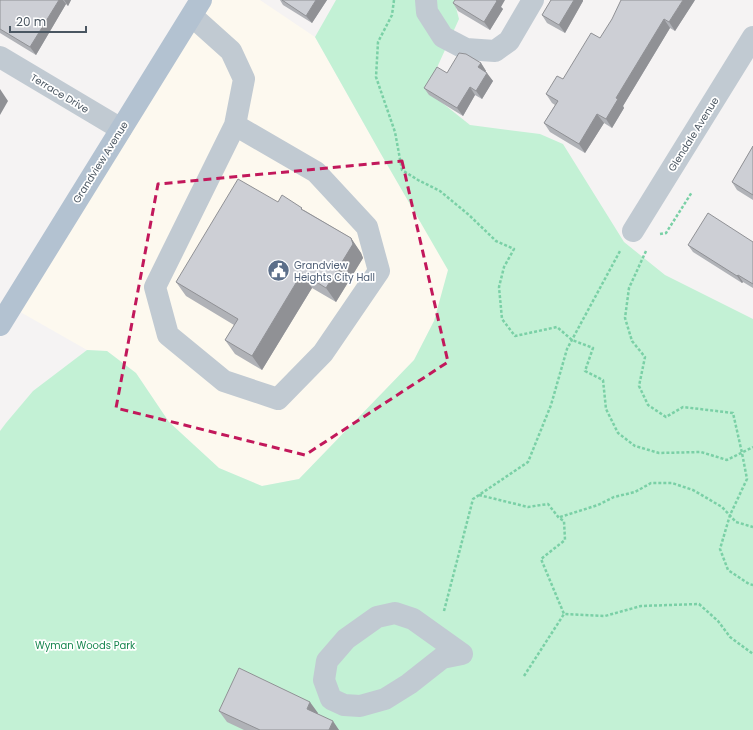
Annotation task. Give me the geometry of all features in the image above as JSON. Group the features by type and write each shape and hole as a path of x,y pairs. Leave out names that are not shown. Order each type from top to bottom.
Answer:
{"main road":[{"name":"Grandview Avenue","path":"0,325 197,8"}],"street":[{"path":"426,0 427,12 443,37 466,49 495,51 509,41 533,0"},
{"path":"197,8 231,51 244,79 235,125 154,287 168,335 224,381 278,399 323,353 379,271 368,227 316,172 235,125"},
{"name":"Glendale Avenue","path":"633,231 753,38"},
{"name":"Terrace Drive","path":"0,57 121,129"},
{"path":"395,612 413,620 437,636 462,654 442,658 409,684 385,699 360,706 344,705 331,699 324,680 328,661 346,639 377,618 395,612"}],"path":[{"path":"394,0 392,15 378,42 376,77 395,132 402,170 440,191 469,215 496,241 514,249 504,267 499,287 502,319 515,336 557,327 572,340 593,348 585,371 603,380 606,409 618,433 635,446 659,453 700,452 727,460 753,447"},
{"path":"437,636 473,498 528,462 550,405 567,349 621,249"},
{"path":"646,250 629,288 625,318 632,341 645,357 639,386 648,405 666,417 683,407 733,413 747,479 730,515 720,549 728,570 749,584 753,585"},
{"path":"559,518 598,505 614,497 635,492 650,483 672,483 693,490 722,507 736,522 753,527"},
{"path":"479,495 528,507 548,504 559,518 564,521 565,540 541,559 564,614"},
{"path":"564,614 605,616 641,606 699,604 718,621 730,637 753,654"},
{"path":"524,676 564,614"}],"highlighted area":[{"path":"402,161 448,362 305,455 116,408 158,184"}],"shaded area":[{"path":"198,0 260,0 315,37 449,270 434,321 414,360 299,479 262,486 219,468 169,422 136,373 107,351 87,350 8,305"}],"green space":[{"name":"Wyman Woods Park","path":"336,0 454,0 459,19 435,72 440,101 470,125 540,134 563,144 624,242 665,275 753,319 753,730 0,730 0,431 33,391 87,350 107,351 136,373 169,422 219,468 262,486 299,479 414,360 434,321 448,270 315,37"}],"building":[{"path":"0,0 59,0 30,47 0,29"},
{"path":"282,0 316,0 306,16"},
{"path":"455,0 497,1 484,22 453,3"},
{"path":"551,0 574,0 559,25 542,15"},
{"path":"621,0 683,0 669,22 664,19 616,98 618,99 606,119 597,114 579,144 544,123 558,101 546,94 557,76 563,79 591,33 600,38 612,19"},
{"path":"459,53 466,54 481,63 478,67 487,73 476,91 470,87 457,108 424,88 437,67 447,73"},
{"path":"753,146 753,195 732,182"},
{"name":"Grandview Heights City Hall","path":"238,179 278,202 282,195 302,208 301,209 351,238 353,244 326,288 302,273 252,356 225,340 238,319 176,282"},
{"path":"708,213 753,242 753,284 738,275 737,276 688,245"},
{"path":"239,668 310,702 307,709 333,721 329,730 260,730 219,711"}],"place":[{"name":"Grandview Heights City Hall","path":"278,271"}]}
